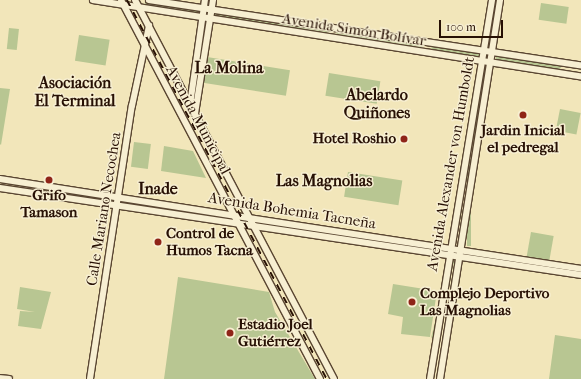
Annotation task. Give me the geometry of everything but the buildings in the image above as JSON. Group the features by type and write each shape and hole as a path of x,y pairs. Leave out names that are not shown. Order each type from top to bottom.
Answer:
{"main road":[{"name":"Avenida Municipal","path":"135,0 334,379"},
{"name":"Avenida Alexander von Humboldt","path":"430,379 449,252 492,0"},
{"name":"Avenida Alexander von Humboldt","path":"440,379 500,0"},
{"name":"Avenida Municipal","path":"122,2 320,379"},
{"name":"Avenida Bohemia Tacneña","path":"0,179 249,218"},
{"name":"Avenida Bohemia Tacneña","path":"0,188 254,226"},
{"path":"200,218 202,210"}],"street":[{"name":"Avenida Simón Bolívar","path":"93,0 122,2 140,10 210,21 581,76"},
{"path":"122,2 135,0"},
{"name":"Avenida Simón Bolívar","path":"149,0 581,65"},
{"path":"190,105 206,0"},
{"path":"195,114 213,0"},
{"name":"Calle Mariano Necochea","path":"90,379 116,206 143,43 148,26"},
{"name":"Avenida Bohemia Tacneña","path":"249,218 449,252"},
{"name":"Avenida Bohemia Tacneña","path":"254,226 581,269"},
{"name":"Avenida Bohemia Tacneña","path":"459,253 581,275"},
{"path":"0,378 9,379"}],"green space":[{"path":"145,2 199,10 199,16 144,8"},
{"path":"541,3 569,7 566,24 539,20"},
{"path":"215,13 329,29 328,34 214,18"},
{"path":"9,28 19,29 17,50 7,49"},
{"path":"337,31 423,45 422,50 336,36"},
{"path":"79,35 110,40 106,66 75,61"},
{"path":"431,45 479,52 480,57 432,52"},
{"path":"496,55 561,64 561,67 559,71 496,61"},
{"path":"207,57 290,70 286,96 203,83"},
{"path":"483,63 488,64 473,150 469,149"},
{"path":"329,73 380,81 377,104 325,96"},
{"path":"0,88 10,89 1,145 0,144"},
{"path":"560,109 581,113 576,135 556,131"},
{"path":"134,142 151,144 148,169 131,167"},
{"path":"164,146 193,151 206,178 161,171"},
{"path":"467,159 471,159 471,246 467,246"},
{"path":"348,172 402,181 398,205 344,197"},
{"path":"37,186 114,200 114,204 37,191"},
{"path":"531,232 554,236 549,262 526,258"},
{"path":"451,258 455,259 435,339 431,338"},
{"name":"Estadio Joel Gutiérrez","path":"178,277 269,292 275,312 315,379 164,379"},
{"name":"Complejo Deportivo Las Magnolias","path":"393,284 437,291 430,337 401,334 403,317 388,314"},
{"path":"20,287 51,292 41,329 18,326 20,311 35,312 17,309"},
{"path":"555,335 581,339 581,379 549,379"}],"railway":[{"path":"127,0 327,379"}],"place":[{"name":"Jardin Inicial el pedregal","path":"523,115"},
{"name":"Hotel Roshio","path":"404,139"},
{"name":"Grifo Tamason","path":"49,180"},
{"name":"Control de Humos Tacna","path":"158,242"},
{"name":"Complejo Deportivo Las Magnolias","path":"412,302"},
{"name":"Estadio Joel Gutiérrez","path":"230,333"}],"district":[{"name":"La Molina","path":"229,68"},
{"name":"Asociación El Terminal","path":"75,92"},
{"name":"Abelardo Quiñones","path":"377,104"},
{"name":"Las Magnolias","path":"324,181"},
{"name":"Inade","path":"158,189"}]}
